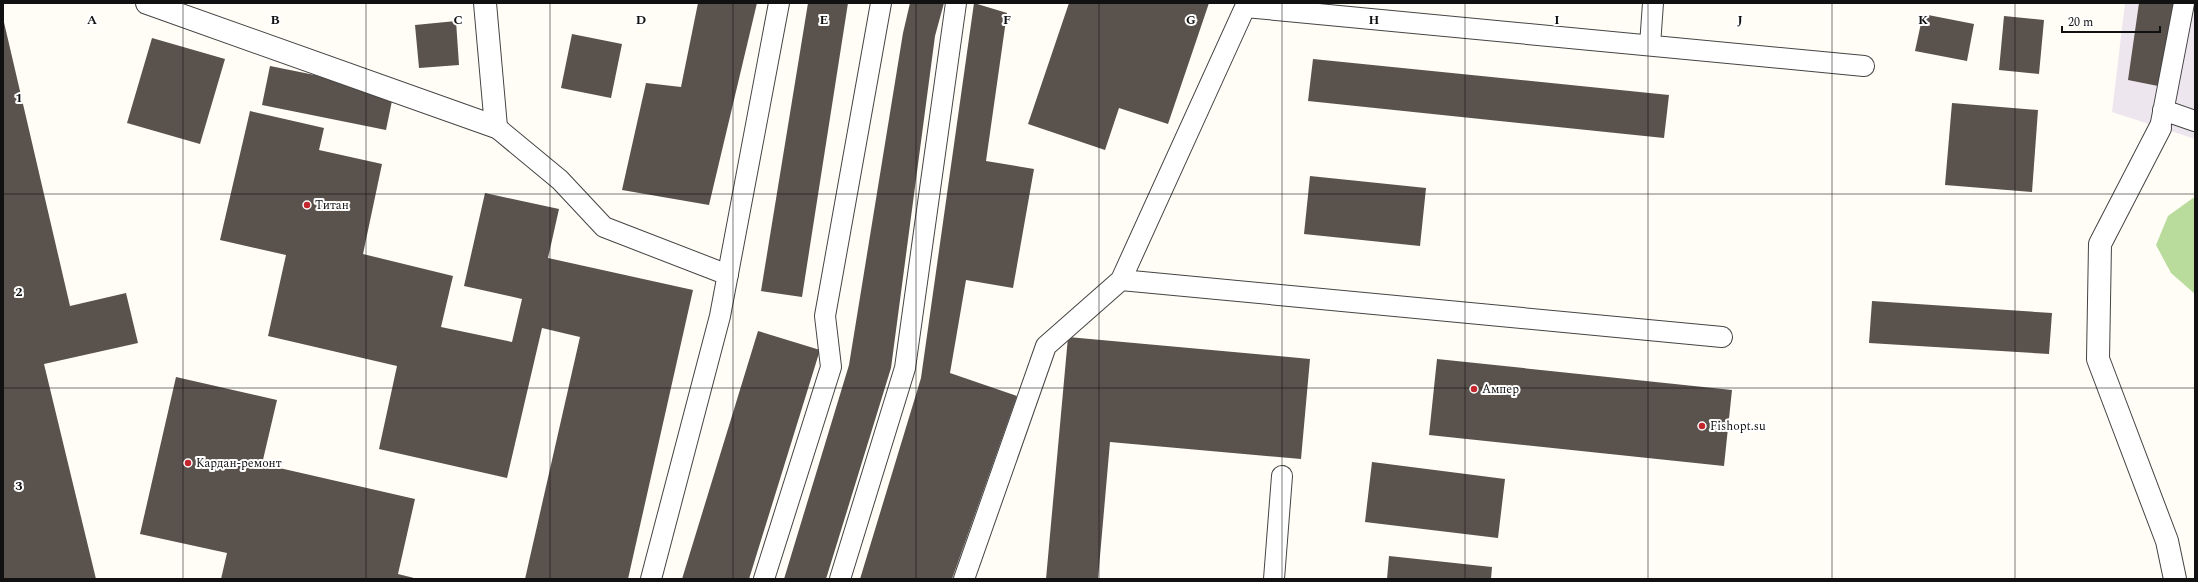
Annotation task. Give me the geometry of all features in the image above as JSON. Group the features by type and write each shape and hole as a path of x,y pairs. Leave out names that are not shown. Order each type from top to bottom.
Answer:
{"street":[{"path":"147,3 496,127 485,3"},
{"path":"2162,119 2100,244 2098,359 2167,541 2175,579"}],"lane":[{"path":"651,579 720,316 778,3"},
{"path":"764,579 831,367 825,316 880,3"},
{"path":"840,579 905,368 956,3"},
{"path":"1650,46 1653,3"},
{"path":"2184,3 2162,119 2195,121"},
{"path":"964,579 1046,346 1121,280 1246,5 1864,66"},
{"path":"496,127 560,180 604,226 728,275"},
{"path":"1121,280 1722,337"},
{"path":"1274,579 1282,476"}],"shaded area":[{"path":"2125,3 2195,3 2195,139 2112,112"}],"green space":[{"path":"2195,198 2195,294 2171,273 2156,245 2168,216"}],"building":[{"path":"698,3 757,3 709,205 622,190 646,83 681,87"},
{"path":"808,3 848,3 802,297 761,291"},
{"path":"910,3 944,3 935,36 891,368 826,579 784,579 849,365 903,33"},
{"path":"974,3 1007,13 986,161 1034,169 1013,288 966,280 950,373 1017,396 952,579 860,579 921,378"},
{"path":"1069,3 1209,3 1168,124 1119,108 1105,150 1028,124"},
{"path":"2139,3 2176,3 2163,87 2128,80"},
{"path":"1923,14 1974,24 1967,61 1915,51"},
{"path":"2004,16 2044,20 2039,74 1999,70"},
{"path":"3,18 70,306 126,293 138,343 44,364 96,579 3,579"},
{"path":"456,21 459,65 419,68 415,25"},
{"path":"572,34 622,44 611,98 561,88"},
{"path":"152,38 225,59 200,144 127,123"},
{"path":"1313,59 1669,95 1664,138 1308,101"},
{"path":"270,66 394,91 386,130 262,105"},
{"path":"1952,103 2038,110 2032,192 1945,185"},
{"path":"250,111 324,128 319,150 382,164 363,254 453,276 441,327 512,342 522,299 464,286 485,193 559,209 548,258 693,290 628,579 525,579 580,337 542,328 507,478 379,449 397,366 268,336 286,255 220,240"},
{"path":"1310,176 1426,188 1420,246 1304,234"},
{"path":"1872,301 2052,313 2049,354 1869,343"},
{"path":"758,331 820,350 749,579 682,579"},
{"path":"1068,337 1310,359 1301,459 1110,442 1098,579 1046,579"},
{"path":"1437,359 1732,390 1724,466 1429,435"},
{"path":"176,377 277,400 262,464 415,499 398,574 418,579 221,579 227,553 140,534"},
{"path":"1372,462 1505,479 1498,538 1365,522"},
{"path":"1389,556 1492,567 1491,579 1387,579"}],"place":[{"name":"Титан","path":"307,205"},
{"name":"Ампер","path":"1474,389"},
{"name":"Fishopt.su","path":"1702,426"},
{"name":"Кардан-ремонт","path":"188,463"}]}
